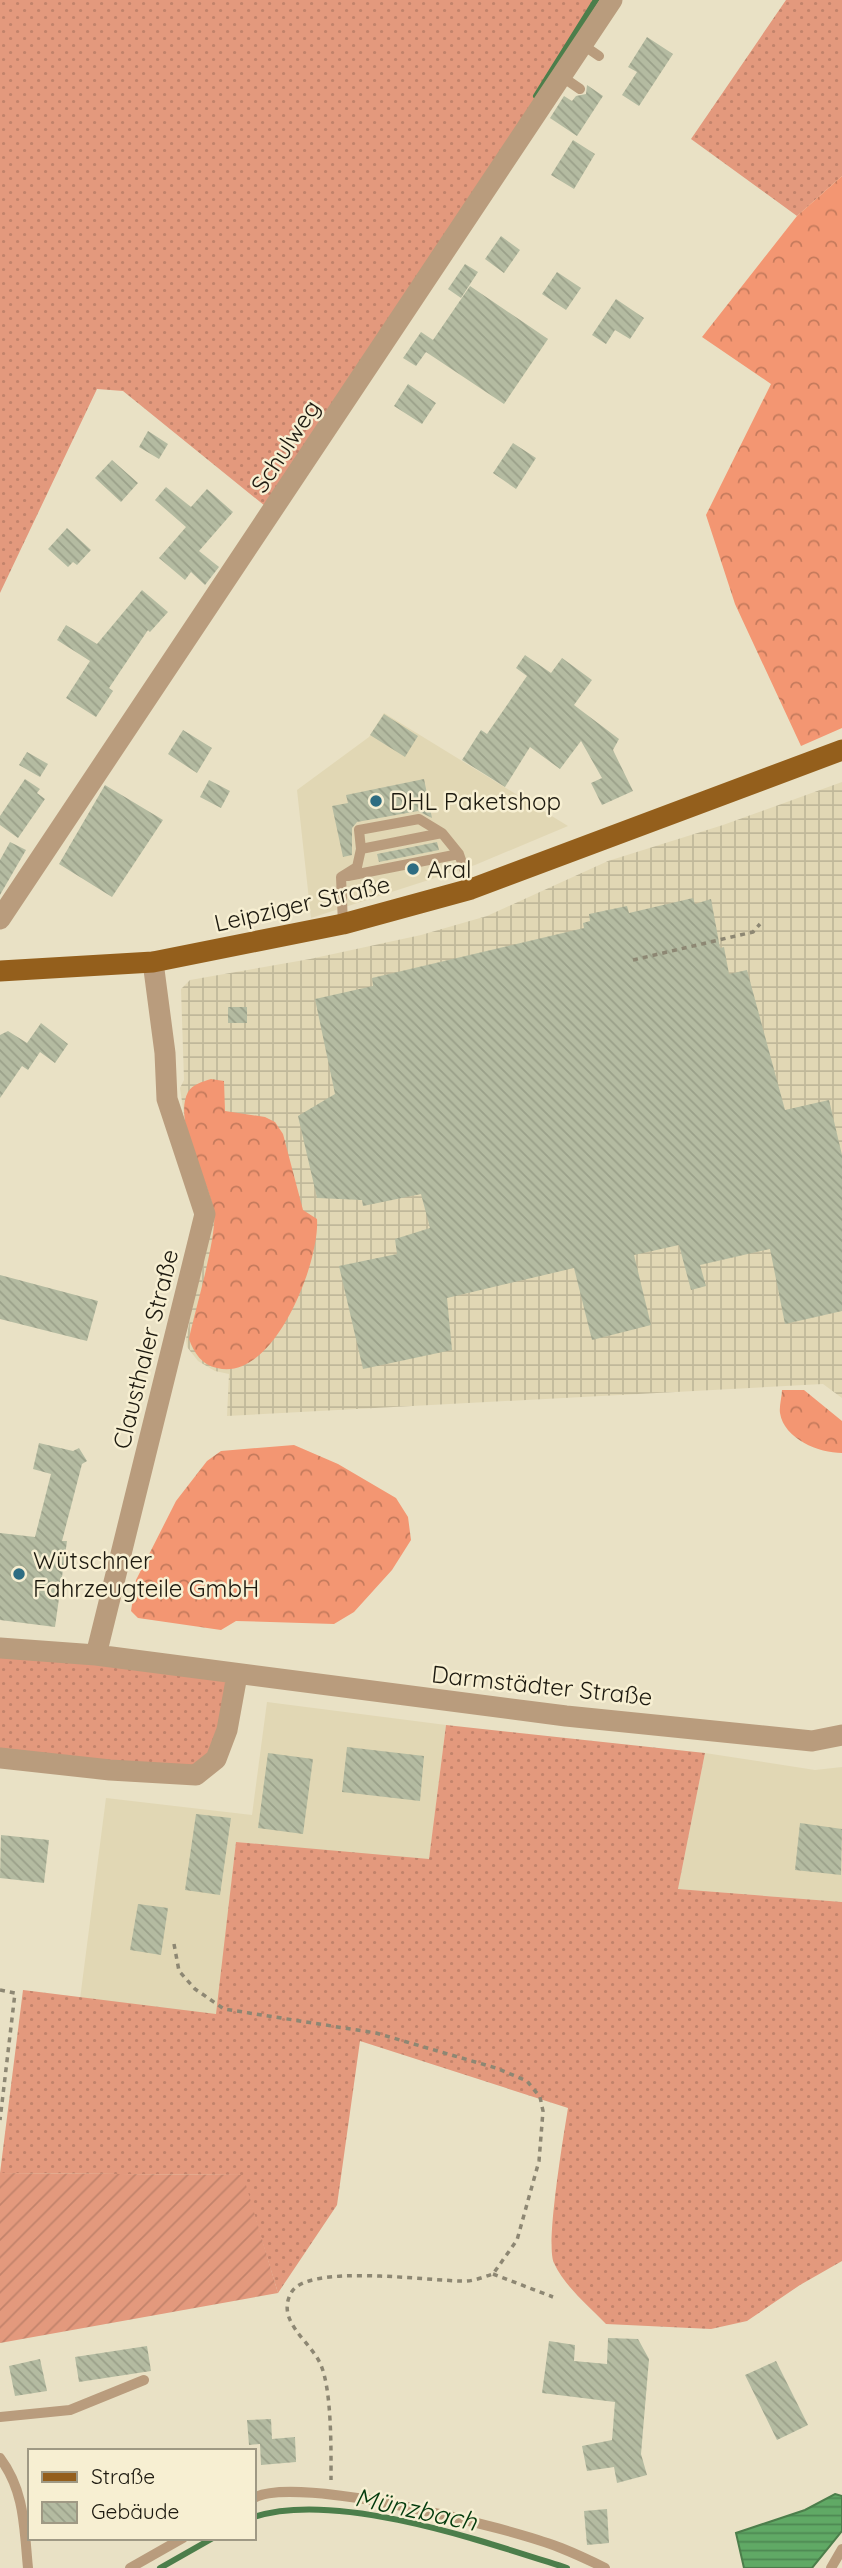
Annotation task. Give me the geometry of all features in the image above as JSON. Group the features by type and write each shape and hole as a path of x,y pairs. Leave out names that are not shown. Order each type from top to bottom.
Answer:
{"main road":[{"name":"Leipziger Straße","path":"0,971 153,962 343,924 471,889 842,750"}],"street":[{"name":"Schulweg","path":"0,919 561,76 591,50 612,0"},
{"name":"Clausthaler Straße","path":"96,1655 205,1214 167,1099 165,1053 153,962"},
{"path":"0,1648 96,1655"},
{"name":"Darmstädter Straße","path":"96,1655 566,1716 812,1741 842,1735"},
{"path":"0,1758 110,1770 196,1774 216,1759 228,1730 237,1675"}],"lane":[{"path":"561,76 580,89"},
{"path":"341,877 357,867 362,858 359,830 419,819 442,833 459,854 471,889"},
{"path":"361,849 442,833"},
{"path":"341,877 459,854"},
{"path":"341,877 343,924"},
{"path":"0,2417 70,2410 145,2380"},
{"path":"0,2458 12,2473 22,2499 28,2568"},
{"path":"256,2497 296,2490 410,2508 497,2527 561,2548 605,2568"},
{"path":"130,2568 179,2540"},
{"path":"831,2568 842,2549"}],"path":[{"path":"633,960 753,932 760,924"},
{"path":"174,1944 179,1971 195,1989 224,2009 376,2033 496,2068 527,2081 540,2097 543,2111 539,2161 517,2240 493,2274"},
{"path":"0,1990 15,1993 0,2120"},
{"path":"331,2496 330,2421 320,2363 289,2322 287,2300 293,2288 304,2281 333,2276 466,2282 493,2274 554,2297"}],"shaded area":[{"path":"0,0 604,0 270,510 123,391 97,389 0,593"},
{"path":"786,0 842,0 842,176 797,216 691,139"},
{"path":"384,713 568,826 475,865 311,918 297,790 369,737"},
{"path":"842,782 842,1398 823,1384 227,1416 229,1374 215,1371 198,1361 187,1347 186,1339 210,1221 189,1149 180,1088 184,1080 181,989 190,980 310,959 421,935 487,916 608,861 723,825"},
{"path":"0,1648 237,1675 227,1730 196,1775 0,1758"},
{"path":"267,1702 446,1725 429,1860 236,1842 217,2015 80,1999 106,1798 252,1815"},
{"path":"446,1725 705,1753 678,1889 842,1902 842,2261 800,2285 747,2321 711,2329 606,2324 564,2280 554,2263 552,2252 556,2188 568,2108 360,2041 337,2205 278,2293 242,2175 0,2173 23,1990 216,2014 236,1842 429,1859"},
{"path":"705,1753 815,1770 842,1767 842,1902 678,1889"},
{"path":"0,2173 243,2175 278,2293 0,2343"},
{"path":"835,2494 842,2496 842,2531 812,2568 744,2568 736,2533 805,2510"}],"green space":[{"path":"842,176 842,728 801,746 735,604 706,515 771,384 702,337 797,216"},
{"path":"211,1079 224,1081 225,1111 265,1117 275,1122 283,1134 303,1210 317,1219 311,1263 289,1316 274,1339 257,1357 237,1368 217,1368 207,1364 196,1354 189,1339 209,1256 214,1212 188,1135 184,1105 190,1089"},
{"path":"782,1390 804,1390 842,1421 842,1453 813,1447 788,1430 780,1413"},
{"path":"294,1445 338,1464 396,1498 408,1517 411,1540 392,1570 354,1612 334,1624 236,1621 221,1630 138,1618 131,1611 136,1580 176,1501 207,1461 221,1451"}],"building":[{"path":"647,37 673,54 639,106 622,95 637,72 628,67"},
{"path":"587,85 603,96 577,136 550,118 564,96 572,101 576,96 586,94"},
{"path":"573,140 595,154 574,189 551,175"},
{"path":"501,236 520,250 504,273 485,259"},
{"path":"465,264 478,272 461,298 448,289"},
{"path":"557,272 581,288 566,310 542,294"},
{"path":"470,286 548,339 504,404 426,352 416,366 403,358 421,332 433,340"},
{"path":"616,299 644,318 630,339 615,330 606,344 592,335"},
{"path":"408,384 436,403 422,424 394,406"},
{"path":"148,431 168,444 159,459 139,447"},
{"path":"513,443 536,458 516,489 493,473"},
{"path":"112,460 138,483 121,502 95,478"},
{"path":"166,487 191,507 207,489 233,512 199,551 219,567 205,585 191,572 185,580 159,558 186,527 155,500"},
{"path":"67,528 91,550 77,565 73,562 68,567 48,549"},
{"path":"142,590 168,612 150,632 148,630 109,688 113,691 96,717 66,698 90,661 57,640 66,625 97,644"},
{"path":"525,655 551,673 562,658 592,680 574,705 619,739 613,750 633,791 602,805 591,783 602,778 581,741 560,769 530,747 505,787 462,760 481,730 487,734 527,676 516,668"},
{"path":"384,714 418,736 405,757 370,735"},
{"path":"183,730 212,748 197,773 168,754"},
{"path":"27,752 48,764 40,777 19,765"},
{"path":"25,779 40,789 37,793 45,799 18,838 0,825 0,816"},
{"path":"424,779 432,818 418,811 357,822 352,828 352,855 343,857 332,806 348,803 346,795"},
{"path":"209,780 230,791 221,808 200,797"},
{"path":"105,785 163,820 112,897 59,864"},
{"path":"10,842 26,850 0,895 0,860"},
{"path":"437,842 439,850 379,862 377,854"},
{"path":"693,898 695,904 711,899 720,948 724,947 729,974 747,970 785,1110 829,1100 842,1155 842,1311 785,1324 770,1249 700,1265 706,1286 691,1290 679,1245 634,1255 651,1325 592,1340 574,1268 447,1298 452,1350 363,1369 339,1266 397,1254 395,1239 430,1228 421,1194 363,1206 362,1200 317,1198 298,1116 335,1094 315,999 373,986 372,978 584,928 583,923 590,921 589,914 627,906 629,913"},
{"path":"228,1007 247,1007 247,1023 228,1023"},
{"path":"41,1023 68,1044 55,1063 40,1052 28,1070 22,1066 0,1098 0,1035 8,1031 27,1043"},
{"path":"0,1275 98,1301 87,1341 0,1319"},
{"path":"39,1443 73,1451 79,1448 87,1461 82,1464 62,1541 67,1541 55,1627 0,1620 0,1533 35,1537 51,1474 33,1469"},
{"path":"347,1747 424,1756 420,1801 342,1792"},
{"path":"268,1753 313,1759 303,1834 258,1828"},
{"path":"196,1814 231,1818 220,1895 185,1890"},
{"path":"800,1823 842,1829 841,1875 795,1870"},
{"path":"1,1835 49,1840 44,1883 0,1878"},
{"path":"138,1904 168,1908 161,1955 130,1950"},
{"path":"608,2338 638,2339 649,2359 641,2454 647,2475 617,2483 614,2467 587,2471 582,2446 612,2440 615,2402 542,2393 549,2341 575,2345 574,2361 607,2364"},
{"path":"147,2346 151,2371 79,2382 75,2357"},
{"path":"40,2359 47,2391 15,2396 9,2366"},
{"path":"776,2361 808,2425 777,2440 745,2375"},
{"path":"271,2419 272,2439 295,2437 296,2462 261,2465 260,2444 249,2445 247,2420"},
{"path":"607,2509 609,2543 587,2545 584,2511"}],"waterway":[{"path":"536,96 596,0"},
{"name":"Münzbach","path":"256,2517 288,2510 367,2514 454,2533 567,2568"},
{"name":"Münzbach","path":"160,2568 209,2540"}],"place":[{"name":"DHL Paketshop","path":"376,801"},
{"name":"Aral","path":"413,869"},
{"name":"Wütschner Fahrzeugteile GmbH","path":"19,1574"}]}
